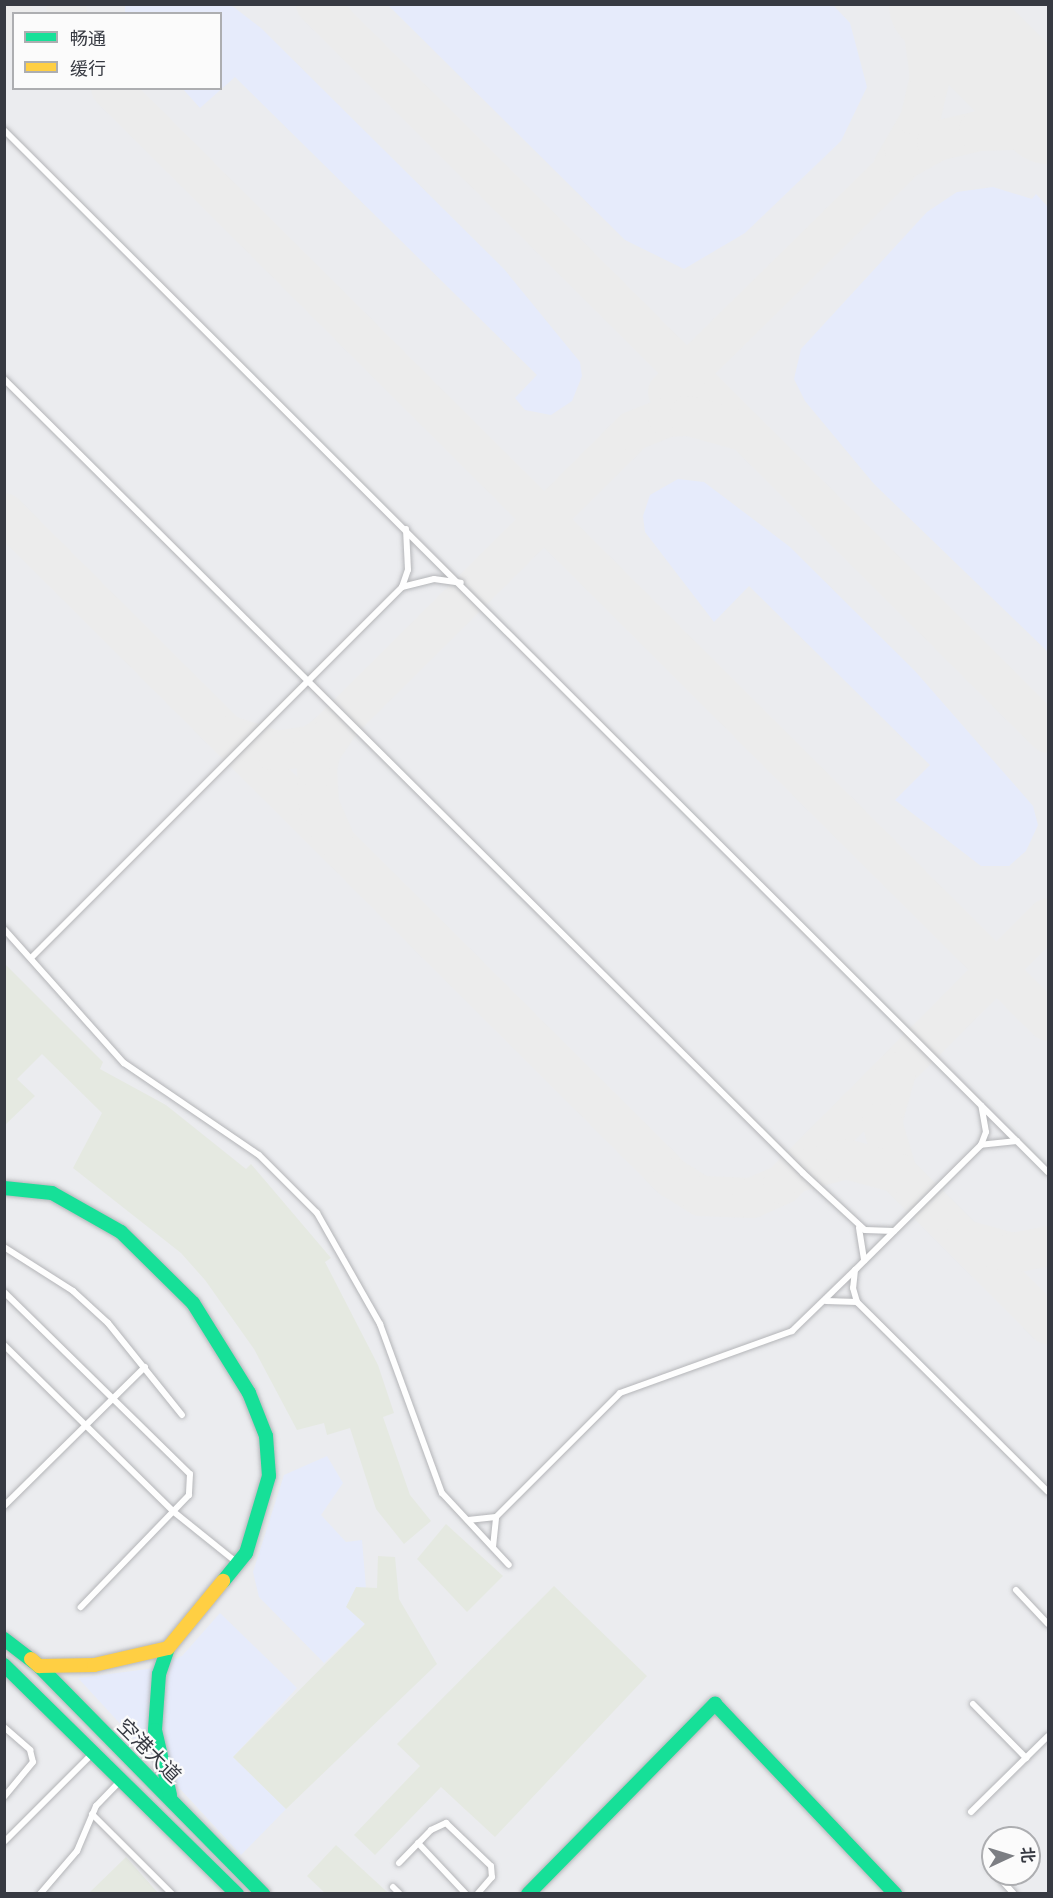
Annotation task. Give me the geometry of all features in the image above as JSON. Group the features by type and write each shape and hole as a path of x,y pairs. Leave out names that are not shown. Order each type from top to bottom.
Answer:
{"street":[{"path":"4,1188 52,1193 121,1232 193,1303 228,1354 266,1436 269,1476 259,1520 238,1563 168,1648 159,1674 155,1730 158,1760 174,1803"},
{"path":"4,1632 39,1666"},
{"name":"空港大道","path":"4,1639 39,1666 263,1893"},
{"path":"4,1651 39,1666 127,1661 168,1648"},
{"name":"空港大道","path":"4,1665 92,1754 237,1893"},
{"path":"528,1893 715,1704 895,1893"}],"lane":[{"path":"4,130 406,528 1048,1172"},
{"path":"4,378 857,1225 876,1233 894,1231"},
{"path":"31,958 402,587 408,570 406,528"},
{"path":"402,587 426,579 461,583"},
{"path":"4,929 124,1063 259,1155 317,1213 380,1324 428,1466 442,1493 509,1564"},
{"path":"468,1520 495,1517 620,1393 792,1331 981,1145 986,1117 980,1102"},
{"path":"981,1145 1017,1141"},
{"path":"857,1225 864,1261"},
{"path":"4,1247 73,1291 145,1366 182,1415"},
{"path":"855,1270 856,1302"},
{"path":"4,1292 114,1397 190,1474 193,1488 174,1512 81,1607"},
{"path":"825,1301 856,1302 1048,1492"},
{"path":"4,1345 174,1512 238,1563"},
{"path":"4,1506 145,1366"},
{"path":"494,1548 495,1517"},
{"path":"1016,1590 1048,1624"},
{"path":"973,1704 1026,1758"},
{"path":"4,1728 30,1750 33,1762 4,1797"},
{"path":"971,1812 1048,1736"},
{"path":"4,1842 92,1754"},
{"path":"40,1893 77,1851 92,1814 120,1780"},
{"path":"92,1814 172,1893"},
{"path":"399,1863 436,1826 450,1825 491,1866 492,1877 477,1893"},
{"path":"418,1843 466,1893"},
{"path":"393,1887 400,1893"}],"shaded area":[{"path":"5,5 1048,5 1048,1893 5,1894"},
{"path":"125,5 231,5 261,28 504,269 580,362 582,376 572,401 551,415 525,410 515,398 537,375 235,77 222,89 222,12 125,12"},
{"path":"388,5 833,5 850,23 867,87 841,141 745,233 684,269 625,240"},
{"path":"184,90 220,90 200,108"},
{"path":"993,187 1032,199 1036,194 1048,207 1048,652 874,484 805,401 794,379 801,349 927,212 957,192"},
{"path":"678,479 704,482 790,547 915,671 1033,806 1038,825 1026,851 1009,866 981,866 895,800 930,765 749,586 714,622 645,532 643,516 650,495"},
{"path":"327,1456 343,1483 321,1515 346,1542 362,1540 366,1588 347,1607 365,1624 324,1663 259,1597 253,1572 284,1475"},
{"path":"220,1613 297,1688 233,1757 286,1809 241,1855 78,1678 148,1669 182,1656"}],"building":[{"path":"4,963 103,1062 100,1069 166,1105 246,1169 251,1164 331,1258 325,1262 378,1365 394,1413 383,1417 410,1495 431,1521 404,1544 376,1509 350,1428 327,1435 324,1423 297,1430 254,1349 205,1280 181,1253 73,1168 102,1113 42,1054 17,1079 35,1096 4,1126"},
{"path":"446,1524 503,1576 467,1612 417,1559"},
{"path":"378,1556 395,1557 399,1599 437,1664 286,1809 233,1757 365,1624 346,1607 356,1587 377,1588"},
{"path":"554,1586 647,1676 495,1837 441,1787 375,1855 354,1835 420,1766 397,1744"},
{"path":"336,1845 389,1894 326,1894 307,1876"},
{"path":"126,1857 159,1894 88,1894"}],"taxiway":[{"path":"66,4 67,12"},
{"path":"316,4 1048,733"},
{"path":"894,165 920,120 930,77 920,4"},
{"path":"4,24 12,17"},
{"path":"113,90 1048,1021"},
{"path":"668,392 905,159 937,141 979,131 1017,130 1048,138"},
{"path":"231,736 277,751 313,745 327,735 633,431 668,417 689,416 743,431"},
{"path":"4,513 672,1178 701,1196 752,1198 783,1184 1048,918"},
{"path":"333,836 319,805 317,768 321,751 340,723"},
{"path":"896,1072 882,1122 897,1173 1048,1324"},
{"path":"795,1173 846,1159 897,1173"},
{"path":"965,1240 1013,1253 1048,1246"}],"runway":[{"path":"938,4 1048,114"}],"traffic: fast":[{"path":"4,1188 52,1193 121,1232 193,1303 249,1393 266,1436 269,1476 246,1553 223,1581"},
{"path":"4,1639 39,1666 263,1894"},
{"path":"168,1648 159,1674 155,1730 170,1795"},
{"path":"4,1665 237,1894"},
{"path":"528,1894 715,1704 895,1894"}],"traffic: slow":[{"path":"31,1659 39,1666 94,1665 168,1648 223,1581"}]}
